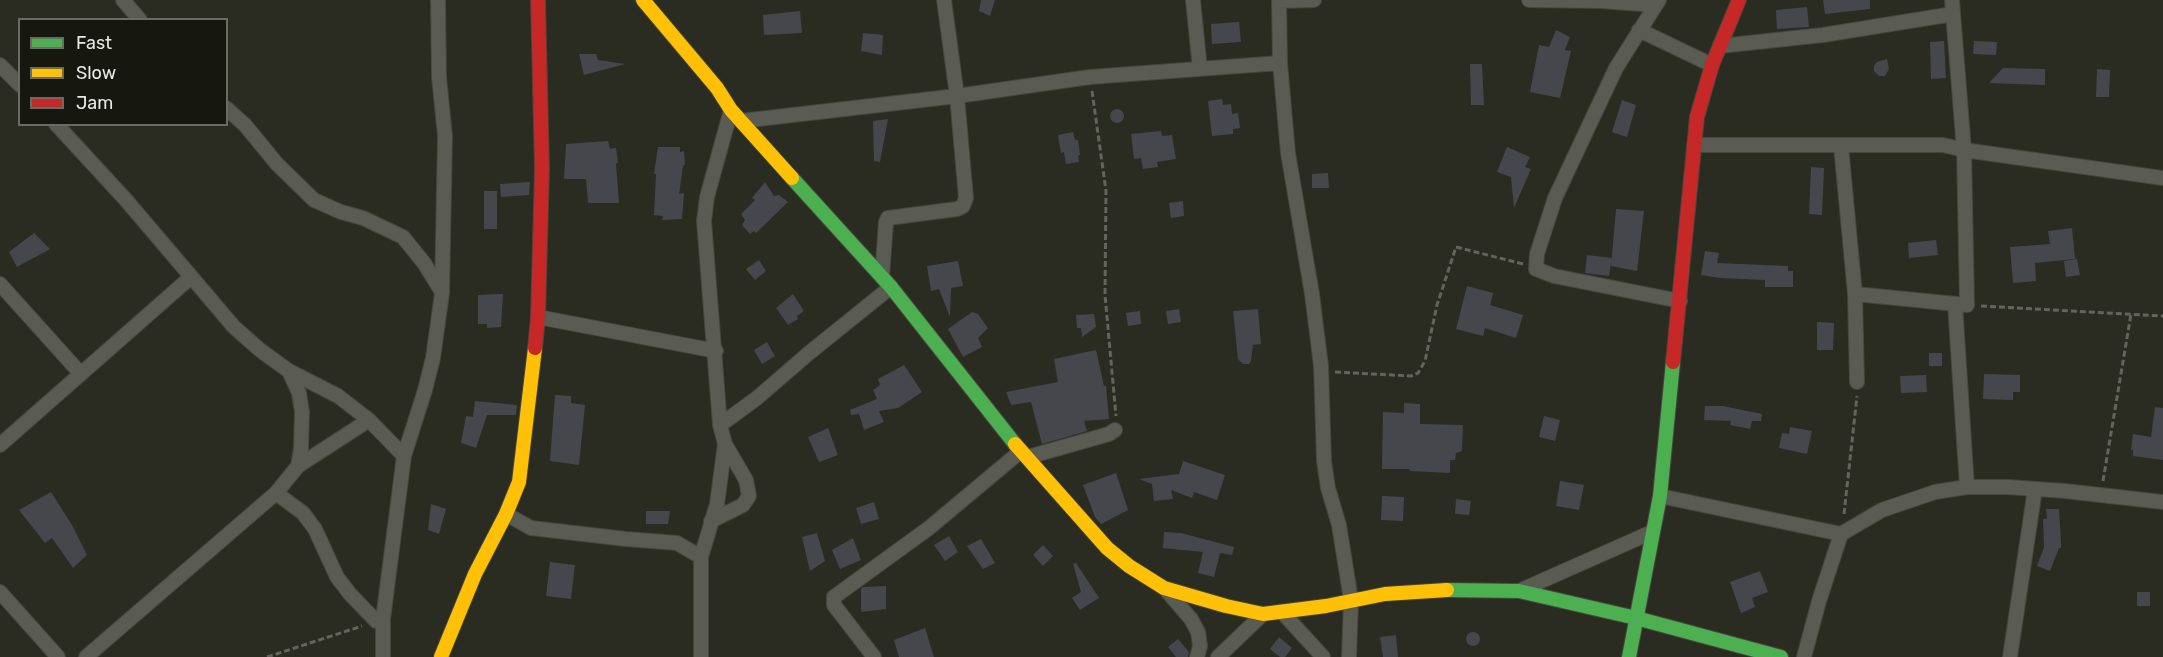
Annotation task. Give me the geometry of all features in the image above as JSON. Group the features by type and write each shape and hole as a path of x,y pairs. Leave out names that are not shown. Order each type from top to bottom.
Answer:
{"street":[{"path":"123,0 138,18"},
{"path":"383,657 379,620 404,456 433,358 442,293 445,136 439,77 438,0"},
{"path":"441,657 475,574 519,483 531,395 538,317 542,169 538,0"},
{"path":"642,0 684,47 717,88 731,110 886,282 1024,454 1107,548 1129,566 1164,588 1263,614 1326,606 1385,594 1432,590 1519,591 1636,618 1739,648 1781,657"},
{"path":"720,425 757,398 886,282 886,222 888,218 957,209 963,206 966,198 957,96 944,0"},
{"path":"1193,0 1200,69"},
{"path":"1314,0 1279,0 1280,63 1288,153 1312,294 1321,371 1325,468 1328,488 1339,525 1351,600 1349,657"},
{"path":"1529,0 1657,3"},
{"path":"1629,657 1660,495 1694,145 1702,96 1712,64 1739,0"},
{"path":"1657,3 1616,68 1554,198 1537,254 1536,269 1554,276 1680,301"},
{"path":"1720,46 1804,38 1953,7 1964,150 1961,305 1967,487"},
{"path":"1639,30 1712,64"},
{"path":"741,121 957,96 1090,77 1280,63"},
{"path":"0,65 18,83"},
{"path":"228,110 245,125 277,164 314,200 341,212 363,218 403,237 424,263 442,293"},
{"path":"711,521 743,505 749,496 746,480 725,444 720,425 705,207 731,110"},
{"path":"58,126 126,200 234,327 289,371 338,396 369,420 404,456"},
{"path":"1694,145 1928,144 2163,178"},
{"path":"1841,146 1855,294 1857,382"},
{"path":"0,445 191,277"},
{"path":"0,284 81,374"},
{"path":"1855,294 1961,305"},
{"path":"538,317 716,351"},
{"path":"289,371 300,393 302,412 298,466"},
{"path":"86,657 276,493 298,466 369,420"},
{"path":"874,657 834,605 834,597 929,528 1024,454 1109,434 1115,430"},
{"path":"701,657 700,557 717,504 725,444"},
{"path":"1804,657 1841,534 1882,510 1915,497 1967,487 2101,494 2163,502"},
{"path":"2010,657 2035,489"},
{"path":"276,493 303,513 315,529 337,578 379,620"},
{"path":"1660,495 1841,534"},
{"path":"506,514 531,528 677,543 700,557"},
{"path":"1519,591 1652,532"},
{"path":"1164,588 1198,632 1200,646 1197,657"},
{"path":"0,592 58,657"},
{"path":"1282,612 1323,657"},
{"path":"1218,657 1263,614"}],"path":[{"path":"1090,77 1106,191 1105,295 1114,383 1115,430"},
{"path":"1321,371 1411,376 1418,373 1425,361 1437,305 1456,247 1536,269"},
{"path":"1961,305 2163,316"},
{"path":"2101,494 2131,314"},
{"path":"1841,534 1858,405 1857,382"},
{"path":"267,657 379,620"}],"building":[{"path":"981,0 995,0 990,16 979,11"},
{"path":"1823,0 1870,0 1870,9 1825,14"},
{"path":"1807,7 1809,27 1777,29 1776,10"},
{"path":"800,11 802,33 764,35 763,15"},
{"path":"1239,22 1241,42 1212,44 1211,24"},
{"path":"1556,30 1570,37 1565,50 1571,51 1560,98 1530,92 1539,45 1549,47"},
{"path":"863,33 883,35 882,55 861,51"},
{"path":"1944,41 1946,78 1931,79 1930,42"},
{"path":"1974,41 1997,42 1996,55 1973,54"},
{"path":"579,54 596,54 598,60 625,64 584,75"},
{"path":"1887,59 1889,69 1885,76 1879,76 1874,71 1874,66 1877,62"},
{"path":"1470,64 1482,64 1484,105 1471,105"},
{"path":"2003,68 2045,69 2045,85 1989,83"},
{"path":"2097,69 2110,70 2109,97 2096,97"},
{"path":"1222,99 1223,105 1231,104 1232,114 1238,113 1240,128 1233,129 1233,134 1212,136 1208,101"},
{"path":"1622,100 1636,105 1627,137 1612,132"},
{"path":"1114,109 1120,109 1124,116 1120,123 1114,123 1110,119 1110,113"},
{"path":"888,119 880,162 874,161 873,121"},
{"path":"1161,131 1162,136 1172,135 1176,159 1157,162 1158,167 1143,169 1141,158 1134,159 1131,134"},
{"path":"1073,132 1075,140 1078,140 1079,162 1066,164 1064,152 1061,153 1058,135"},
{"path":"608,141 610,149 616,148 619,203 588,203 586,179 564,179 566,144"},
{"path":"658,147 680,147 680,152 684,151 685,164 679,194 684,193 682,219 662,220 663,216 654,215 656,174 654,174"},
{"path":"1507,147 1530,157 1525,167 1531,169 1514,208 1511,177 1497,172"},
{"path":"1811,167 1824,168 1822,215 1809,214"},
{"path":"1328,173 1329,188 1312,188 1312,174"},
{"path":"530,182 529,195 501,197 500,184"},
{"path":"765,182 774,196 779,195 788,202 756,233 754,231 750,234 742,225 745,220 741,214 755,200 752,198"},
{"path":"484,191 497,191 497,229 484,229"},
{"path":"1183,201 1184,216 1171,218 1169,203"},
{"path":"1616,209 1644,211 1637,271 1611,266"},
{"path":"2072,228 2075,259 2035,263 2036,281 2013,283 2010,247 2050,244 2048,231"},
{"path":"34,233 50,249 17,267 9,252"},
{"path":"1936,240 1938,255 1909,258 1908,243"},
{"path":"1705,251 1719,253 1717,263 1788,266 1788,271 1793,271 1793,287 1765,287 1765,280 1701,275"},
{"path":"1587,255 1612,258 1609,276 1585,273"},
{"path":"2077,259 2080,275 2066,277 2064,261"},
{"path":"759,260 766,271 755,280 746,269"},
{"path":"958,261 963,286 951,288 950,317 939,289 931,291 927,266"},
{"path":"1467,286 1493,293 1490,305 1523,315 1516,338 1485,328 1483,336 1456,329"},
{"path":"503,294 501,327 487,328 487,324 478,324 478,295"},
{"path":"793,294 804,311 797,316 798,319 788,325 776,308"},
{"path":"1179,309 1181,322 1168,324 1166,311"},
{"path":"1258,309 1261,344 1253,345 1251,361 1249,364 1243,364 1238,359 1233,311"},
{"path":"1140,311 1141,324 1128,326 1126,313"},
{"path":"972,312 978,314 988,328 978,338 982,347 963,357 948,329"},
{"path":"1094,314 1096,327 1082,337 1081,328 1077,328 1076,315"},
{"path":"1817,322 1834,323 1833,350 1817,350"},
{"path":"767,342 775,356 762,364 754,350"},
{"path":"1096,350 1104,386 1106,386 1109,419 1084,421 1087,431 1042,444 1031,402 1011,405 1006,392 1058,382 1054,359"},
{"path":"1929,353 1942,353 1942,366 1929,366"},
{"path":"904,365 922,392 898,408 879,411 884,422 864,430 859,414 851,415 850,410 877,399 873,390 880,385 878,379"},
{"path":"1984,374 2020,375 2020,392 2013,392 2013,400 1983,399"},
{"path":"1926,375 1927,392 1901,393 1900,376"},
{"path":"555,395 571,396 571,403 585,405 579,465 550,461"},
{"path":"475,401 517,405 516,415 487,415 476,448 461,443 466,416 473,417"},
{"path":"1404,403 1420,404 1420,424 1463,425 1462,451 1456,453 1455,460 1450,460 1450,473 1382,469 1383,412 1404,413"},
{"path":"1705,406 1723,406 1762,414 1761,421 1752,421 1750,429 1730,425 1731,421 1704,420"},
{"path":"2155,407 2163,408 2163,460 2133,456 2133,450 2131,450 2133,434 2151,437"},
{"path":"1544,416 1560,420 1555,441 1539,437"},
{"path":"1790,427 1812,431 1807,454 1779,448 1782,433 1789,434"},
{"path":"828,428 838,455 819,462 808,437"},
{"path":"1183,461 1225,475 1217,500 1194,492 1192,498 1171,490 1173,499 1154,501 1152,484 1139,479 1179,474"},
{"path":"1116,473 1128,510 1101,524 1095,517 1083,485"},
{"path":"1560,481 1584,485 1579,510 1556,506"},
{"path":"51,492 72,525 87,555 73,568 52,538 45,543 19,510"},
{"path":"1382,496 1404,497 1403,521 1381,520"},
{"path":"1456,499 1471,501 1469,515 1455,514"},
{"path":"874,502 879,519 861,524 856,508"},
{"path":"431,504 446,509 439,534 428,530"},
{"path":"2046,509 2059,509 2061,548 2059,548 2050,571 2037,566 2044,547 2043,519 2047,519"},
{"path":"646,511 670,511 668,524 646,524"},
{"path":"1164,532 1181,533 1234,547 1232,555 1220,553 1214,577 1198,573 1203,552 1163,548"},
{"path":"817,533 825,561 810,571 802,537"},
{"path":"949,536 958,552 945,561 934,545"},
{"path":"853,538 861,560 840,569 832,550"},
{"path":"981,539 995,563 983,569 967,546"},
{"path":"1043,545 1053,556 1043,566 1033,555"},
{"path":"550,562 575,565 571,599 546,596"},
{"path":"1076,563 1099,598 1080,610 1072,598 1081,592 1073,564"},
{"path":"1760,571 1768,592 1752,598 1755,607 1741,613 1730,582"},
{"path":"886,586 886,609 861,612 861,588"},
{"path":"2137,592 2150,592 2150,606 2137,606"},
{"path":"925,628 934,657 899,657 894,640"},
{"path":"1470,632 1476,632 1480,639 1476,646 1470,646 1466,642 1466,636"},
{"path":"1396,635 1398,657 1383,657 1380,637"},
{"path":"1279,637 1292,648 1285,657 1280,657 1270,649"},
{"path":"1178,639 1189,652 1188,657 1176,657 1168,647"}],"traffic: fast":[{"path":"792,178 891,287 1015,444"},
{"path":"1629,657 1660,496 1673,362"},
{"path":"1447,590 1519,591 1636,618 1781,657"}],"traffic: slow":[{"path":"643,0 717,88 731,110 792,178"},
{"path":"441,657 475,574 506,514 519,482 535,348"},
{"path":"1015,444 1107,548 1129,566 1164,588 1263,614 1326,606 1385,594 1447,590"}],"traffic: jam":[{"path":"535,348 542,169 538,0"},
{"path":"1673,362 1697,117 1712,65 1739,0"}]}
